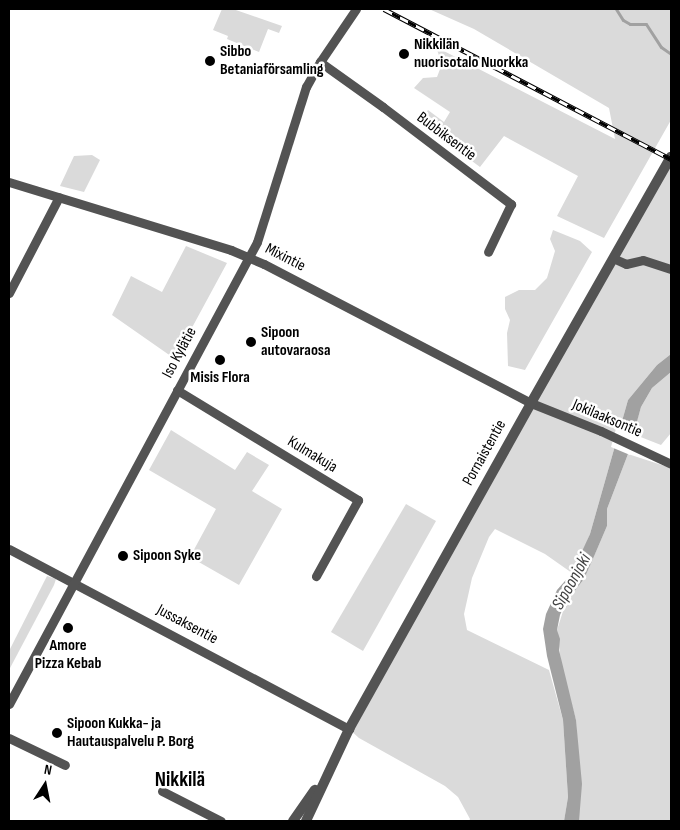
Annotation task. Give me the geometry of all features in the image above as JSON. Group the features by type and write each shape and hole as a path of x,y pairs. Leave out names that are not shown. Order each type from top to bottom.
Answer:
{"street":[{"name":"Iso Kylätie","path":"9,704 257,242 306,87 320,62 356,9"},
{"name":"Bubbiksentie","path":"320,62 511,204 488,252"},
{"name":"Pornaistentie","path":"306,821 349,729 531,403 615,260 671,158"},
{"name":"Mixintie","path":"9,182 214,243 249,257 531,403"},
{"path":"9,292 59,197"},
{"path":"615,260 626,264 643,260 671,269"},
{"name":"Kulmakuja","path":"177,390 358,500 316,576"},
{"name":"Jokilaaksontie","path":"531,403 601,431 671,464"},
{"name":"Jussaksentie","path":"9,549 349,729"},
{"path":"9,738 65,765"},
{"name":"Pornaistentie","path":"293,821 331,766"},
{"path":"162,791 221,821"}],"shaded area":[{"path":"222,9 233,9 282,26 279,33 268,29 259,52 227,39 228,36 213,30"},
{"path":"429,9 671,9 671,120 604,238 557,216 578,176 504,136 480,167 419,122 428,110 444,122 450,112 414,88 423,78 437,77 442,64 436,47 615,139 609,108 474,29"},
{"path":"92,155 100,160 84,192 60,186 74,156"},
{"path":"671,157 671,354 657,365 628,400 590,534 580,559 572,573 545,554 495,529 489,537 472,578 464,614 467,630 549,670 563,720 568,797 564,821 469,821 470,819 458,797 445,786 359,738 349,729"},
{"path":"553,230 580,241 592,252 525,370 508,366 507,333 510,320 505,309 505,297 519,290 535,290 547,278 555,251 550,239"},
{"path":"186,246 227,263 175,359 112,315 131,276 162,292"},
{"path":"671,372 671,433 661,445 633,434 641,407 652,388"},
{"path":"171,430 235,470 247,452 269,465 252,491 282,509 239,585 190,557 216,509 149,470"},
{"path":"628,454 671,468 671,821 579,821 576,720 562,670 557,630 566,602 584,579 607,526 607,509"},
{"path":"406,504 436,521 363,651 331,632"},
{"path":"47,576 56,579 54,585 9,670 9,651"}],"water":[{"name":"Sipoonjoki","path":"671,354 671,372 652,388 641,407 628,454 607,509 607,526 584,579 566,602 560,615 557,630 560,639 559,650 576,720 582,784 579,821 564,821 568,797 563,720 547,656 543,629 546,614 557,590 572,573 590,534 628,400 657,365"}],"pier":[{"path":"617,425 636,434 630,455 611,447"}],"waterway":[{"path":"616,9 623,20 630,24 646,24 661,47 671,54"}],"railway":[{"path":"384,9 671,159"}],"place":[{"name":"Nikkilän nuorisotalo Nuorkka","path":"404,54"},
{"name":"Sibbo Betaniaförsamling","path":"210,61"},
{"name":"Sipoon autovaraosa","path":"251,342"},
{"name":"Misis Flora","path":"220,360"},
{"name":"Sipoon Syke","path":"123,556"},
{"name":"Amore Pizza Kebab","path":"68,628"},
{"name":"Sipoon Kukka- ja Hautauspalvelu P. Borg","path":"57,733"}],"district":[{"name":"Nikkilä","path":"180,780"}]}
